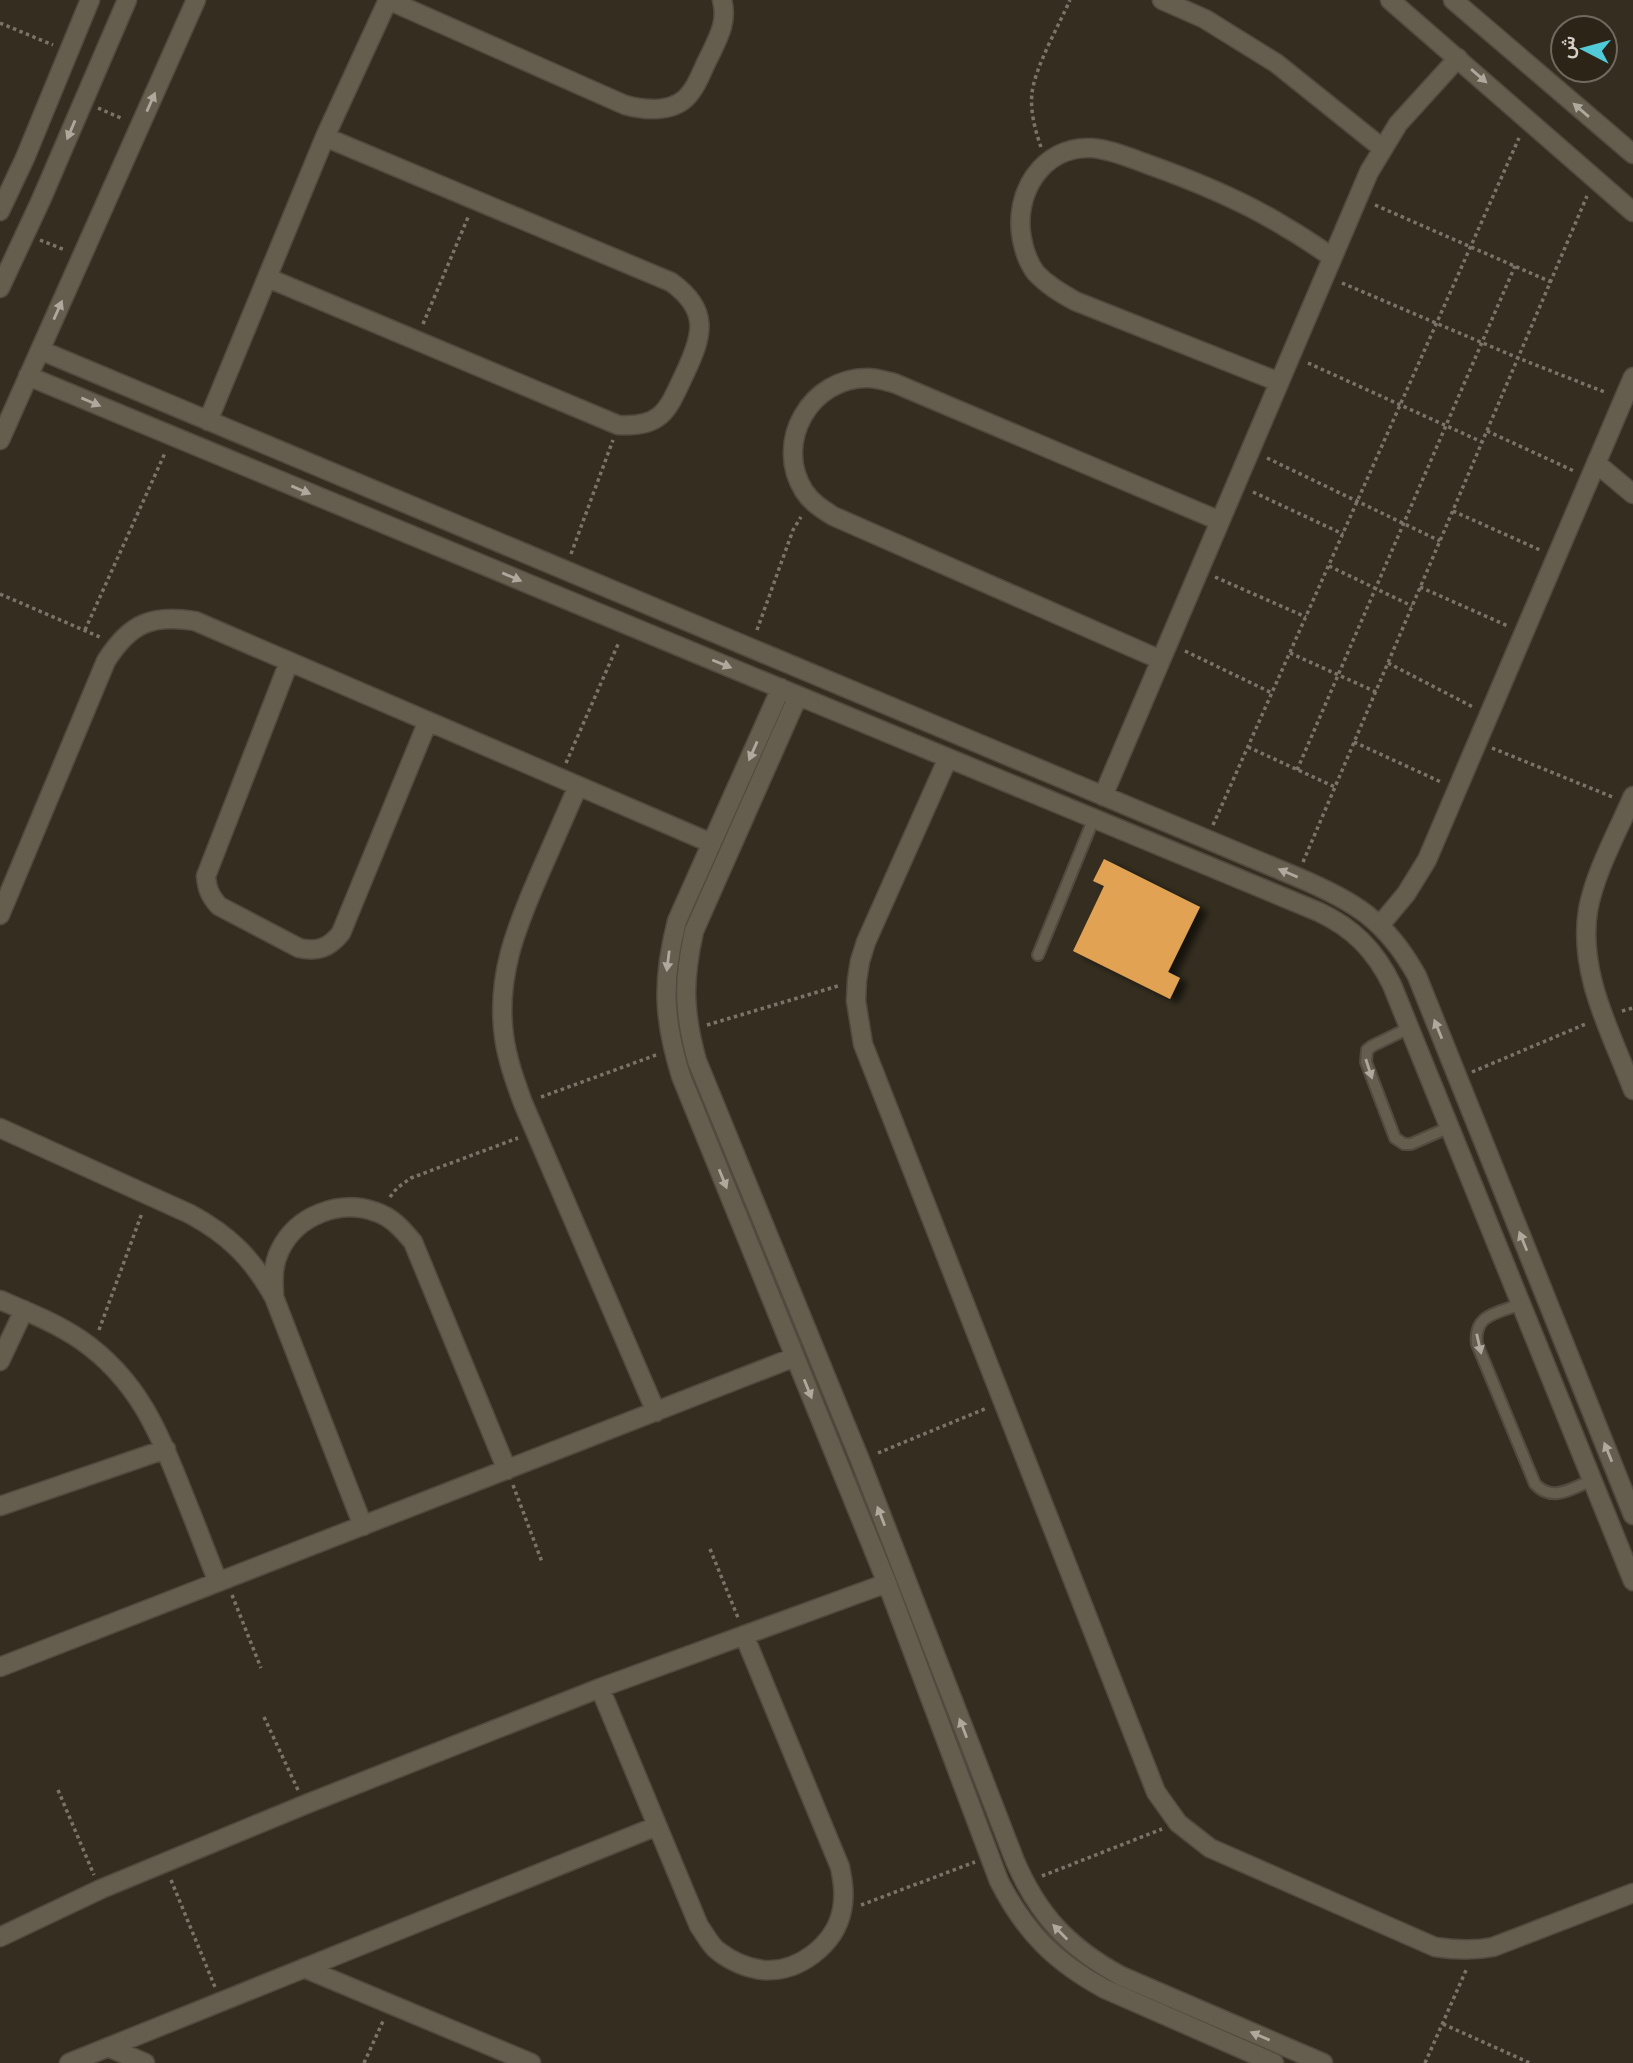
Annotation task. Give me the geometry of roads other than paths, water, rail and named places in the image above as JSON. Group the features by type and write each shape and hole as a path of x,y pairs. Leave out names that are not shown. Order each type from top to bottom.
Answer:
{"street":[{"path":"0,211 25,158 90,0"},
{"path":"0,288 127,0"},
{"path":"0,440 197,0"},
{"path":"208,421 325,137 388,0 625,105 642,110 660,110 677,104 691,94 723,28 725,11 722,0"},
{"path":"1162,0 1205,19 1276,63 1382,148"},
{"path":"1390,0 1633,212"},
{"path":"1453,0 1633,154"},
{"path":"1102,796 1357,197 1382,148 1417,102 1458,58"},
{"path":"268,278 618,425 646,423 658,418 668,409 697,347 699,317 693,303 671,282 325,137"},
{"path":"1279,382 1075,300 1054,289 1035,272 1024,250 1020,228 1021,203 1030,180 1047,162 1069,151 1091,148 1112,152 1203,186 1247,206 1332,257"},
{"path":"40,351 1207,839 1348,901 1380,925 1394,940 1417,976 1628,1490 1633,1515"},
{"path":"28,376 1094,818 1338,921 1355,933 1383,966 1633,1581"},
{"path":"1164,651 833,516 817,505 804,490 794,466 793,439 802,414 819,394 843,381 869,377 894,383 1220,521"},
{"path":"1380,925 1394,910 1427,860 1633,377"},
{"path":"1593,470 1633,494"},
{"path":"0,915 106,661 117,644 131,631 151,621 173,618 195,621 711,843"},
{"path":"289,662 206,876 211,897 219,906 299,948 323,949 333,943 341,933 428,722"},
{"path":"780,688 677,921 669,952 667,1017 681,1076 887,1583 1010,1904 1042,1945 1082,1977 1274,2063"},
{"path":"799,696 694,931 687,964 685,997 688,1030 697,1060 860,1460 1024,1883 1038,1906 1055,1928 1097,1963 1121,1976 1323,2063"},
{"path":"948,758 866,942 857,980 858,1023 863,1044 1156,1792 1178,1823 1210,1849 1435,1947 1475,1950 1510,1941 1633,1893"},
{"path":"578,786 516,928 507,962 502,998 504,1034 511,1069 523,1103 656,1412"},
{"path":"1631,800 1595,883 1588,909 1586,937 1594,991 1633,1090"},
{"path":"0,1128 149,1194 211,1226 247,1256 274,1297 363,1526"},
{"path":"274,1297 273,1273 280,1251 293,1231 311,1217 332,1209 356,1207 378,1213 398,1225 414,1242 507,1470"},
{"path":"0,1300 53,1323 92,1349 112,1366 134,1391 152,1419 166,1449 222,1581"},
{"path":"0,1362 24,1310"},
{"path":"0,1667 795,1357"},
{"path":"0,1506 166,1449"},
{"path":"0,1937 101,1889 304,1805 600,1688 887,1583"},
{"path":"600,1688 699,1926 716,1950 738,1964 763,1970 789,1967 813,1955 831,1936 842,1912 844,1889 840,1867 744,1635"},
{"path":"69,2063 657,1826"},
{"path":"304,1968 531,2063"},
{"path":"108,2047 145,2063"}],"lane":[{"path":"1038,955 1094,818"},
{"path":"1409,1028 1371,1046 1366,1055 1366,1062 1395,1138 1404,1144 1411,1144 1450,1127"},
{"path":"1521,1304 1482,1320 1477,1327 1477,1344 1535,1484 1540,1490 1556,1495 1592,1480"}]}
